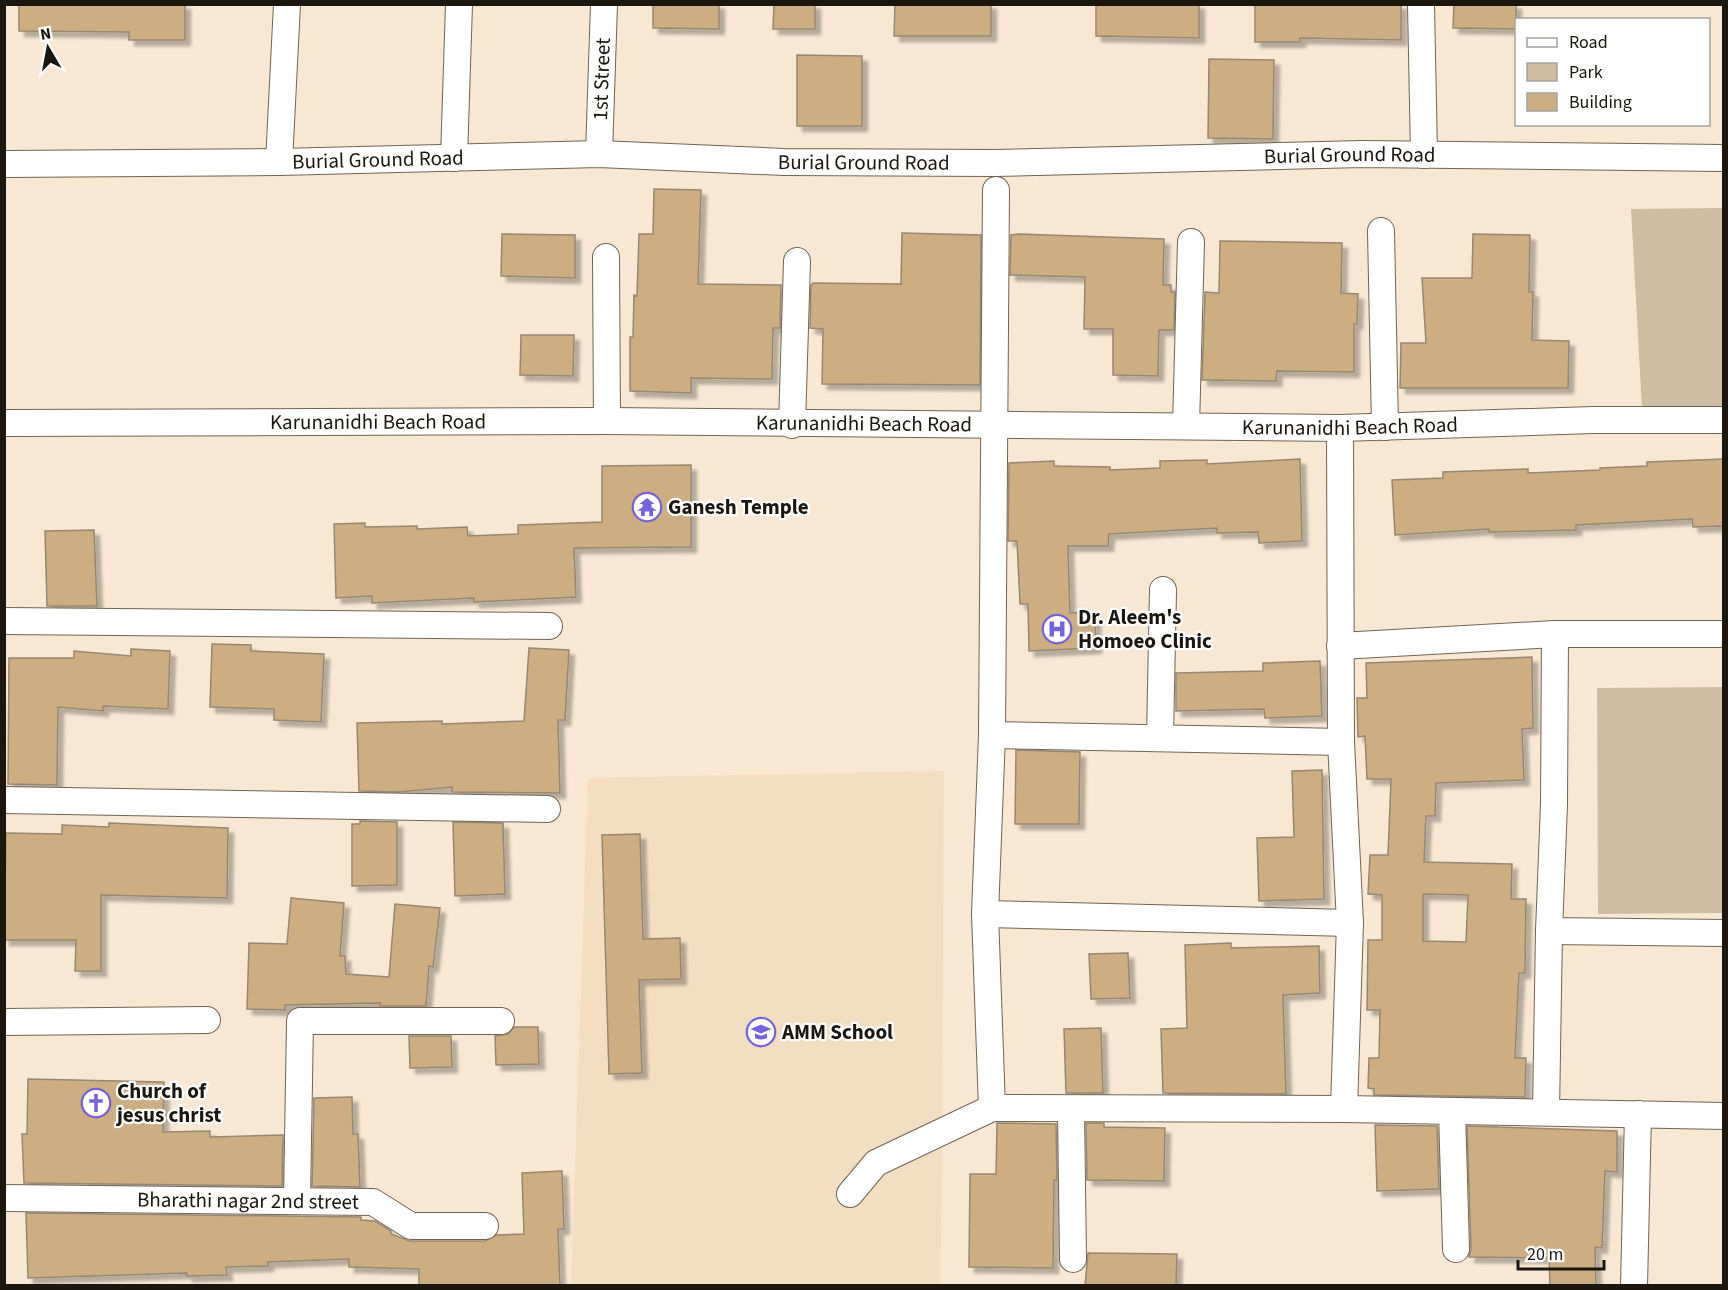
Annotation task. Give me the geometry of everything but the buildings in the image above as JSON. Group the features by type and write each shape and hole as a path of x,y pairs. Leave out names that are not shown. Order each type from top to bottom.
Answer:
{"street":[{"path":"279,162 287,4"},
{"path":"454,158 459,4"},
{"name":"1st Street","path":"599,154 604,4"},
{"path":"1421,4 1424,155"},
{"name":"Burial Ground Road","path":"4,164 279,162 599,154 784,162 995,163 1424,155 1724,158"},
{"path":"992,1108 985,914 992,735 996,190"},
{"path":"1381,231 1385,427"},
{"path":"1186,426 1191,242"},
{"path":"606,257 607,422"},
{"path":"792,425 797,261"},
{"name":"Karunanidhi Beach Road","path":"4,423 607,422 1340,428 1724,420"},
{"path":"1340,428 1341,742 1350,923 1344,1109"},
{"path":"1160,738 1163,590"},
{"path":"4,621 549,626"},
{"path":"1340,646 1555,634 1724,634"},
{"path":"1546,1112 1554,804 1555,634"},
{"path":"992,735 1341,742"},
{"path":"4,800 547,809"},
{"path":"985,914 1350,923"},
{"path":"1549,931 1724,933"},
{"path":"4,1022 207,1020"},
{"path":"297,1201 300,1021 501,1021"},
{"path":"850,1194 876,1163 992,1108 1344,1109 1724,1116"},
{"path":"1071,1110 1073,1259"},
{"path":"1452,1111 1456,1249"},
{"path":"1634,1286 1638,1114"},
{"name":"Bharathi nagar 2nd street","path":"4,1198 373,1202 411,1226 484,1226"}],"shaded area":[{"name":"AMM School","path":"944,771 941,1285 571,1286 588,778"}],"green space":[{"path":"1723,208 1723,408 1642,409 1631,209"},
{"path":"1723,687 1723,913 1598,914 1597,688"}],"place":[{"name":"Ganesh Temple","path":"647,507"},
{"name":"Dr. Aleem's Homoeo Clinic","path":"1057,629"},
{"name":"AMM School","path":"761,1032"},
{"name":"Church of jesus christ","path":"96,1103"}]}
